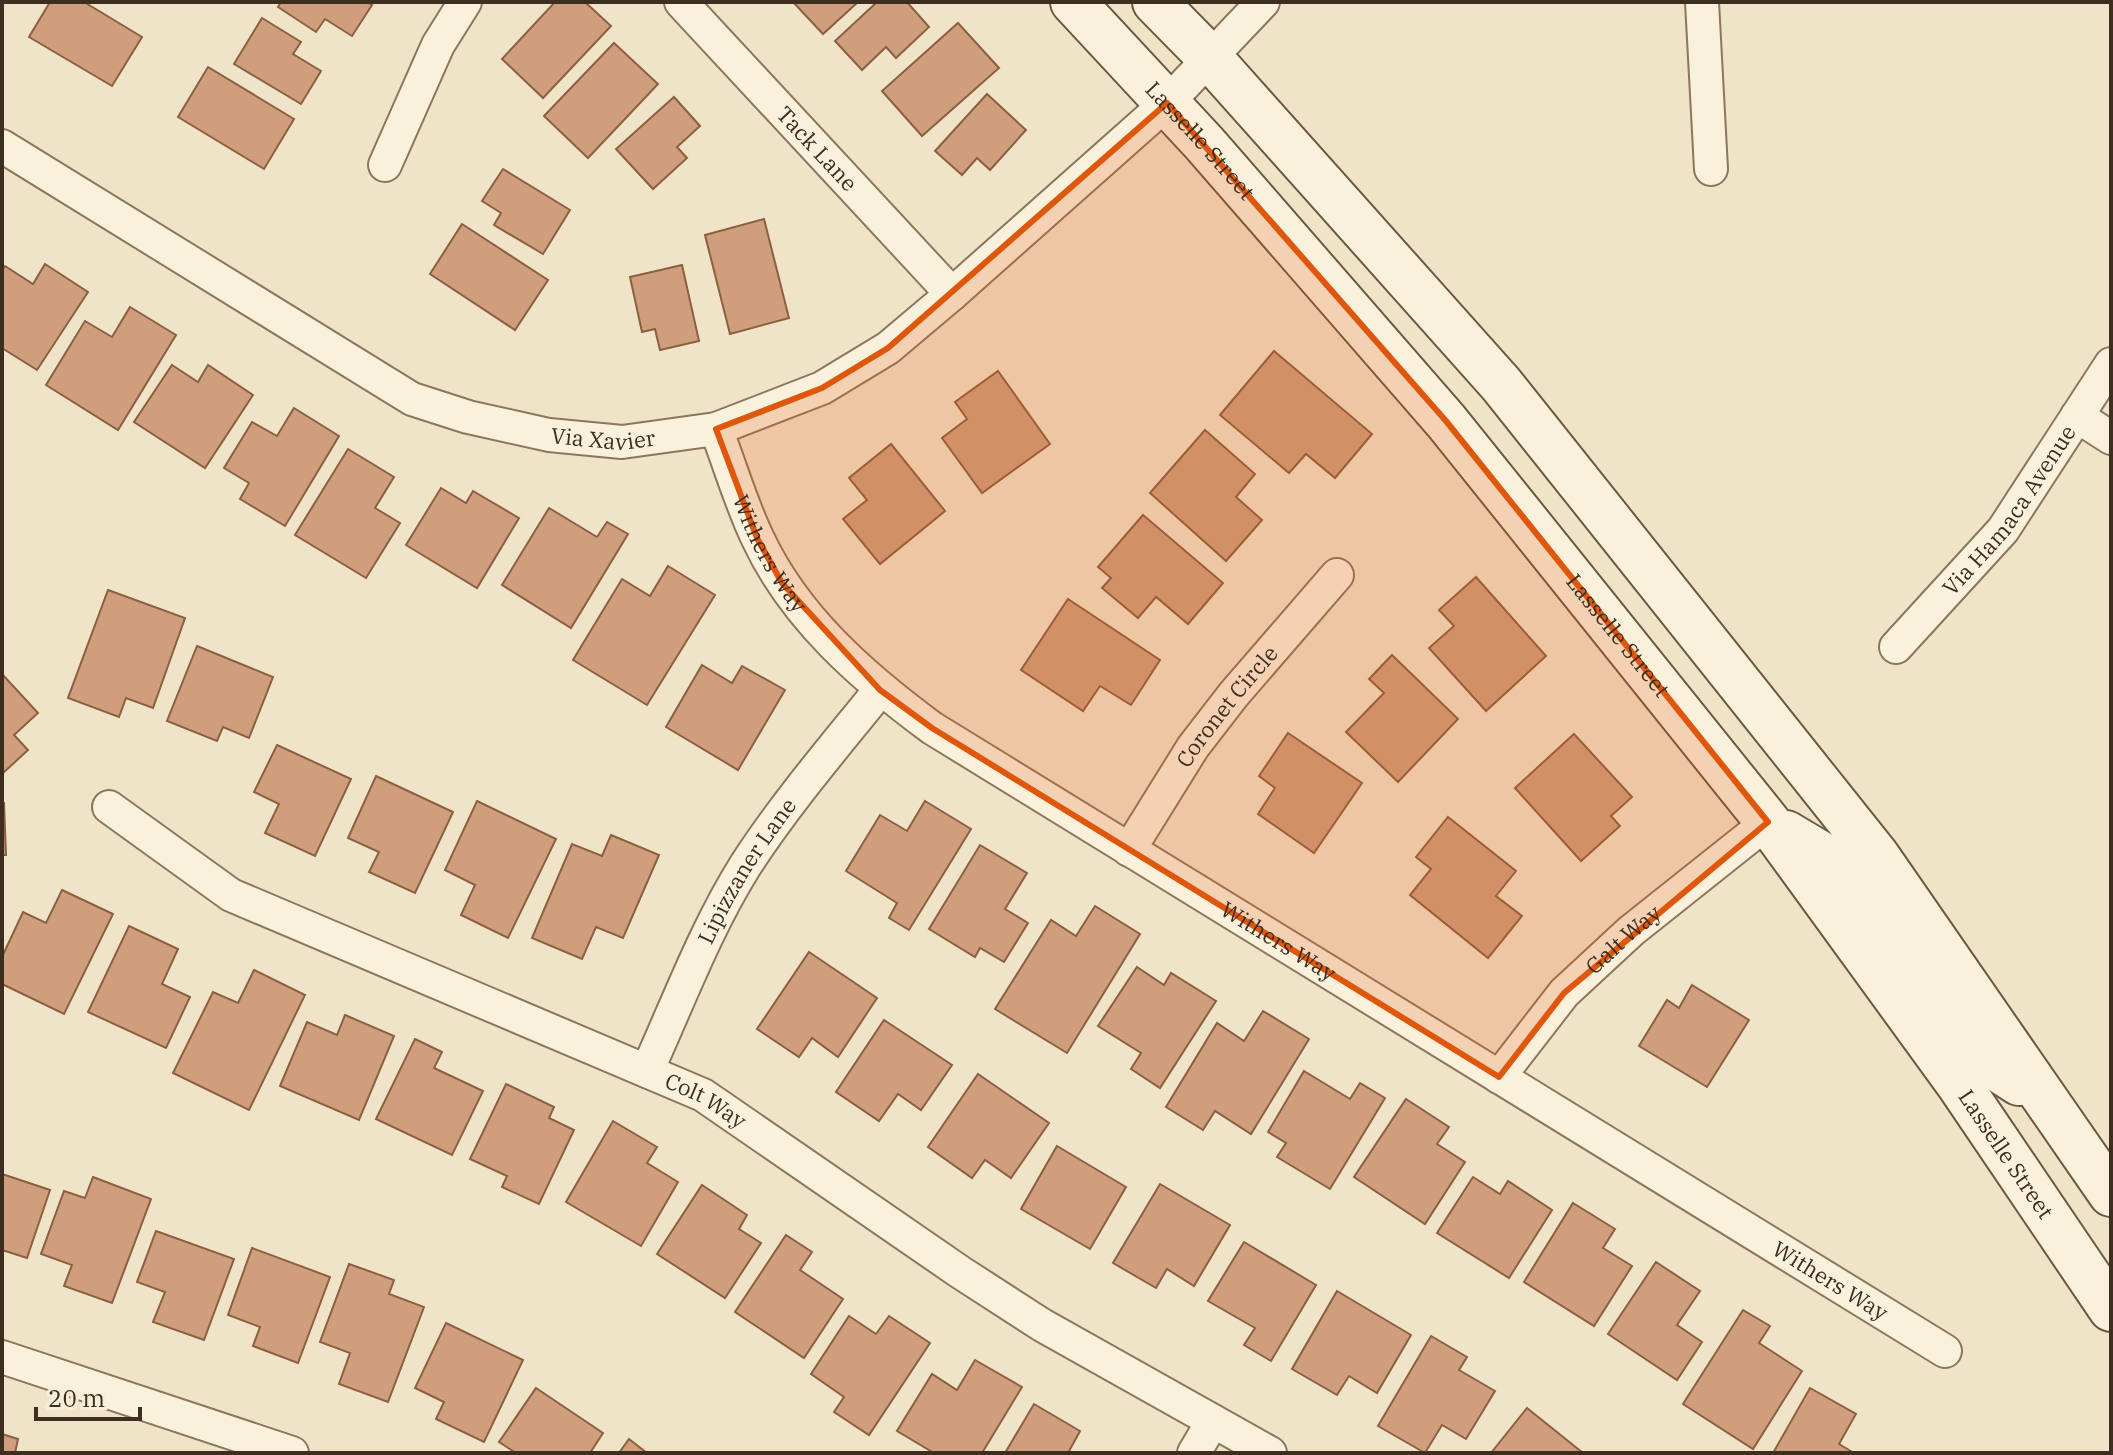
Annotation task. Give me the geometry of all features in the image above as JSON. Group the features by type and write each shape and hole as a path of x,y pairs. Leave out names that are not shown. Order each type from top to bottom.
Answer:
{"main road":[{"name":"Lasselle Street","path":"1073,2 1167,103 1446,421 1768,822 1958,1083 2111,1309"},
{"path":"1155,2 1210,58 1511,396 1877,856 2111,1194"},
{"path":"1768,822 1838,864 1977,1056 2044,1100"}],"street":[{"path":"385,165 438,45 465,2"},
{"name":"Tack Lane","path":"681,2 952,294"},
{"name":"Via Xavier","path":"2,146 412,399 468,417 549,435 622,442 716,429 822,388 888,348 1167,103 1263,2"},
{"path":"1702,2 1711,169"},
{"name":"Via Hamaca Avenue","path":"1896,647 2003,530 2111,364"},
{"path":"2077,416 2111,438"},
{"name":"Withers Way","path":"716,429 757,538 782,583 817,628 880,690 932,728 1945,1351"},
{"name":"Coronet Circle","path":"1129,850 1193,747 1234,694 1337,575"},
{"name":"Lipizzaner Lane","path":"647,1071 706,938 745,866 794,798 880,690"},
{"name":"Colt Way","path":"109,807 231,895 703,1095 1042,1325 1270,1453"},
{"name":"Galt Way","path":"1499,1077 1564,993 1631,931 1768,822"},
{"path":"2,1357 292,1453"},
{"path":"1194,1453 1213,1421"}],"highlighted area":[{"path":"1167,103 1446,421 1768,822 1564,993 1499,1077 932,728 880,690 782,583 757,538 716,429 822,388 888,348"}],"building":[{"path":"50,2 84,2 142,37 112,86 29,37"},
{"path":"281,2 367,2 372,5 352,36 325,19 316,32 278,7"},
{"path":"555,2 585,2 611,26 543,98 502,59"},
{"path":"793,2 858,2 823,34"},
{"path":"877,2 907,2 929,27 896,58 886,47 862,70 835,41"},
{"path":"262,18 301,42 293,54 321,71 301,104 234,64"},
{"path":"958,23 999,68 922,136 882,91"},
{"path":"614,43 658,84 588,158 544,116"},
{"path":"208,67 294,119 264,169 178,117"},
{"path":"987,94 1026,130 990,170 977,158 962,175 935,151"},
{"path":"674,97 700,126 677,147 687,158 653,189 616,149"},
{"path":"503,169 570,210 543,254 494,225 501,213 482,201"},
{"path":"764,219 789,318 730,334 705,235"},
{"path":"462,224 548,280 515,330 430,274"},
{"path":"45,264 88,292 37,370 2,348 2,270 5,266 33,284"},
{"path":"682,265 699,341 660,350 655,329 642,332 630,277"},
{"path":"130,307 176,335 118,430 46,385 85,321 112,337"},
{"path":"1274,351 1372,434 1335,478 1306,454 1289,473 1220,415"},
{"path":"172,365 198,382 208,365 253,395 205,468 134,422"},
{"path":"998,371 1050,444 982,493 942,438 967,419 955,402"},
{"path":"294,408 339,436 285,526 240,499 249,483 224,468 252,422 277,436"},
{"path":"1205,430 1255,474 1236,497 1262,520 1226,561 1150,493"},
{"path":"891,444 945,511 880,564 843,519 867,500 849,478"},
{"path":"348,449 394,477 375,508 400,523 366,578 295,535"},
{"path":"441,488 466,503 473,491 519,518 477,588 406,545"},
{"path":"549,508 597,537 607,522 628,534 571,628 502,585"},
{"path":"1143,515 1223,583 1188,624 1156,597 1138,618 1102,588 1111,578 1098,567"},
{"path":"668,566 715,595 647,705 573,660 622,579 650,596"},
{"path":"1476,577 1546,656 1486,711 1429,648 1454,626 1439,610"},
{"path":"108,590 185,618 153,708 126,698 119,717 68,698"},
{"path":"1068,599 1160,660 1131,705 1100,686 1083,711 1021,670"},
{"path":"197,646 273,677 249,738 223,727 217,741 167,721"},
{"path":"1392,655 1458,719 1398,782 1346,732 1384,693 1369,679"},
{"path":"702,665 732,683 742,666 785,690 738,770 666,727"},
{"path":"2,674 38,713 14,735 28,750 2,774"},
{"path":"1288,733 1362,783 1314,853 1258,814 1275,788 1259,776"},
{"path":"1574,734 1632,797 1611,816 1620,826 1581,861 1515,788"},
{"path":"277,745 351,779 315,856 265,833 279,804 254,792"},
{"path":"376,776 453,812 415,893 369,872 379,852 348,838"},
{"path":"477,801 556,839 508,938 461,915 475,885 445,870"},
{"path":"925,801 971,829 909,930 889,918 897,903 846,871 880,815 907,831"},
{"path":"4,803 6,855 2,855"},
{"path":"1448,817 1516,871 1496,896 1522,916 1488,958 1410,895 1431,869 1416,857"},
{"path":"611,835 659,855 623,938 596,927 582,959 532,938 572,844 602,856"},
{"path":"980,845 1027,873 1005,909 1028,923 1004,962 980,948 975,957 929,929"},
{"path":"62,890 113,914 64,1014 2,984 2,957 23,912 46,923"},
{"path":"1095,906 1140,934 1067,1053 995,1009 1051,920 1076,936"},
{"path":"129,926 178,949 162,984 190,997 166,1048 88,1012"},
{"path":"809,952 877,998 838,1057 812,1038 799,1057 757,1029"},
{"path":"1137,967 1164,985 1171,973 1216,1001 1160,1088 1131,1069 1141,1053 1098,1026"},
{"path":"254,970 305,995 249,1110 173,1073 213,992 238,1003"},
{"path":"1692,985 1749,1020 1707,1087 1639,1046 1667,1000 1679,1008"},
{"path":"1263,1011 1309,1039 1251,1134 1215,1111 1203,1130 1166,1107 1217,1023 1244,1041"},
{"path":"345,1015 394,1036 359,1120 280,1086 307,1022 337,1035"},
{"path":"884,1020 952,1065 921,1110 898,1094 879,1121 836,1092"},
{"path":"415,1039 442,1052 434,1068 483,1091 452,1155 376,1119"},
{"path":"1304,1071 1350,1099 1360,1083 1385,1098 1330,1189 1277,1157 1286,1143 1268,1132"},
{"path":"978,1074 1049,1123 1011,1178 985,1160 972,1178 928,1147"},
{"path":"506,1084 554,1107 549,1118 574,1130 539,1204 502,1187 507,1176 470,1159"},
{"path":"1406,1099 1449,1127 1437,1144 1465,1162 1425,1224 1354,1177"},
{"path":"613,1121 657,1147 647,1163 678,1182 641,1246 566,1202"},
{"path":"1057,1146 1126,1187 1090,1249 1021,1209"},
{"path":"2,1174 50,1190 27,1258 2,1250"},
{"path":"93,1177 151,1199 112,1303 64,1286 72,1265 41,1254 64,1191 85,1198"},
{"path":"1473,1177 1500,1194 1508,1181 1552,1210 1509,1278 1437,1233"},
{"path":"1160,1184 1230,1225 1194,1286 1167,1269 1156,1288 1113,1263"},
{"path":"702,1185 747,1215 739,1229 761,1243 725,1298 657,1254"},
{"path":"1573,1203 1615,1229 1603,1248 1632,1266 1594,1326 1524,1282"},
{"path":"156,1231 234,1259 204,1340 153,1322 165,1292 137,1282"},
{"path":"786,1235 812,1252 800,1270 843,1299 804,1358 735,1312"},
{"path":"1244,1242 1316,1285 1271,1361 1244,1345 1255,1328 1208,1301"},
{"path":"252,1248 330,1277 298,1363 253,1346 260,1327 228,1315"},
{"path":"1656,1262 1700,1291 1677,1325 1702,1342 1677,1380 1608,1334"},
{"path":"349,1264 394,1280 389,1294 424,1307 388,1402 339,1384 350,1353 320,1342"},
{"path":"1337,1291 1411,1335 1377,1393 1349,1376 1337,1395 1292,1369"},
{"path":"1743,1310 1770,1326 1759,1343 1802,1371 1753,1449 1683,1404"},
{"path":"849,1316 876,1334 889,1316 930,1343 869,1435 834,1412 844,1397 811,1374"},
{"path":"446,1323 523,1360 484,1442 436,1419 444,1402 415,1388"},
{"path":"1431,1336 1467,1357 1459,1370 1495,1391 1466,1439 1442,1425 1425,1453 1378,1426"},
{"path":"975,1360 1022,1387 982,1453 934,1453 897,1431 932,1374 957,1390"},
{"path":"536,1388 603,1433 590,1453 516,1453 499,1442"},
{"path":"1810,1388 1856,1414 1839,1444 1854,1453 1773,1453"},
{"path":"1034,1404 1080,1431 1068,1453 1005,1453"},
{"path":"1527,1408 1583,1453 1491,1453"},
{"path":"2,1434 18,1439 15,1453 2,1453"},
{"path":"629,1439 647,1453 619,1453"}]}
